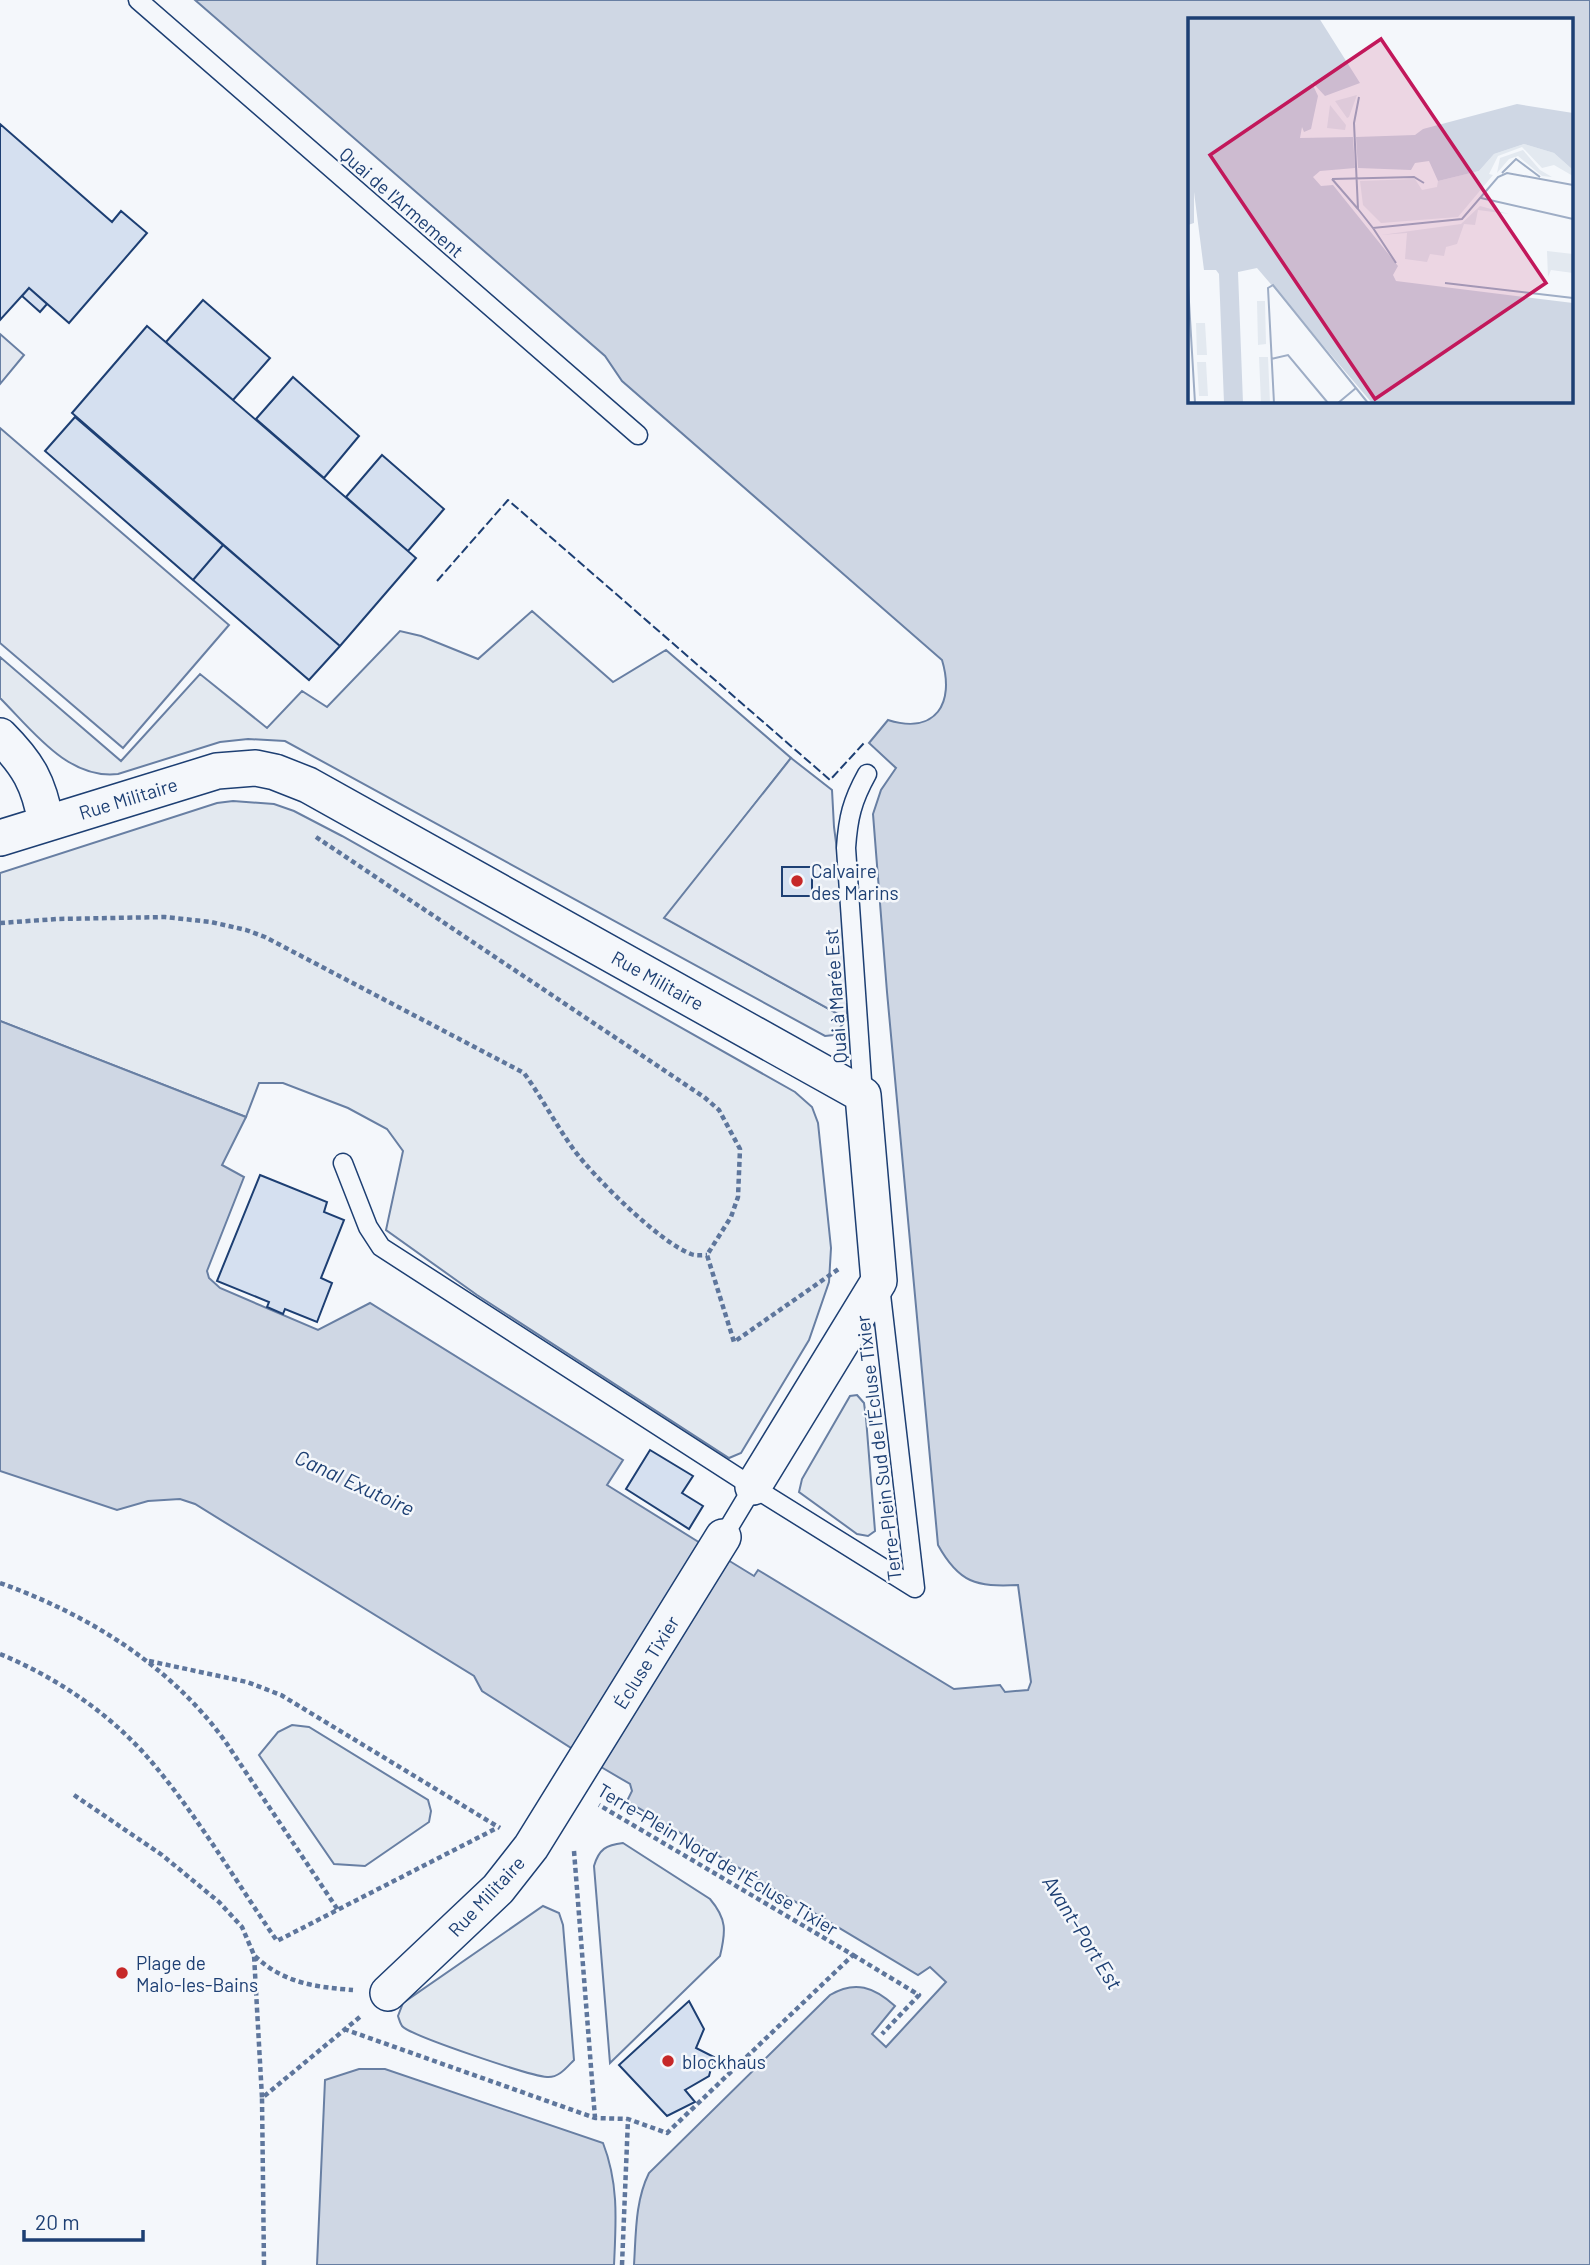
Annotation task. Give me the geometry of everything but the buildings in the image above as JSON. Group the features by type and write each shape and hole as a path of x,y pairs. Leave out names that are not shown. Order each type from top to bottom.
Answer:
{"street":[{"path":"0,736 19,754 38,786 46,823"},
{"name":"Rue Militaire","path":"0,838 217,771 257,768 275,772 308,785 863,1094"},
{"path":"753,1488 879,1281 863,1094"},
{"name":"Écluse Tixier","path":"569,1787 723,1537"},
{"name":"Rue Militaire","path":"388,1993 498,1889 531,1847 569,1787"}],"lane":[{"name":"Quai de l'Armement","path":"138,0 638,435"},
{"name":"Quai à Marée Est","path":"863,1094 846,848 852,806 867,774"},
{"path":"343,1163 368,1227 381,1247 753,1488 723,1537"},
{"name":"Terre-Plein Sud de l'Écluse Tixier","path":"753,1488 915,1588 879,1281"}],"path":[{"path":"315,836 704,1097 719,1110 740,1149 738,1197 731,1217 707,1255 734,1342 875,1243"},
{"path":"0,923 165,917 211,922 265,937 524,1073 543,1098 574,1150 597,1179 674,1245 693,1255 707,1255"},
{"path":"0,1583 71,1612 103,1631 171,1681 209,1719 338,1910"},
{"path":"0,1654 60,1684 106,1718 131,1741 154,1765 196,1822 277,1941 499,1827"},
{"path":"145,1661 247,1682 281,1695 531,1847"},
{"name":"Terre-Plein Nord de l'Écluse Tixier","path":"344,2029 595,2118 628,2119 667,2133 853,1955 569,1787"},
{"name":"Terre-Plein Nord de l'Écluse Tixier","path":"569,1787 595,2118"},
{"path":"74,1795 142,1840 219,1902 242,1927 254,1955 262,2098 264,2265"},
{"path":"254,1955 273,1971 301,1983 388,1993"},
{"path":"853,1955 919,1995 882,2034"},
{"path":"262,2098 388,1993"},
{"path":"622,2265 628,2119"}],"shaded area":[{"path":"0,334 24,355 0,384"},
{"path":"0,428 229,625 123,748 0,643"},
{"path":"532,611 613,682 666,650 791,758 665,918 847,1019 834,1035 825,1036 285,741 248,739 220,742 118,774 100,774 67,761 52,750 0,698 0,657 121,761 200,674 267,728 302,691 327,707 400,631 421,636 478,659"},
{"path":"791,758 832,790 834,827 857,1004 847,1004 847,1019 664,918"},
{"path":"233,801 274,804 294,811 342,836 795,1092 812,1107 818,1123 831,1248 829,1282 809,1340 741,1453 729,1458 477,1295 386,1230 403,1151 387,1129 348,1108 283,1083 259,1083 246,1117 0,1021 0,873 217,803"},
{"path":"857,1395 864,1403 866,1418 875,1531 868,1536 857,1534 799,1492 802,1479 850,1396"},
{"path":"292,1725 309,1727 428,1800 431,1811 429,1822 365,1866 334,1864 259,1755 278,1732"},
{"path":"623,1843 710,1899 720,1913 724,1932 720,1956 610,2063 594,1866 604,1849"},
{"path":"543,1906 559,1913 563,1925 574,2060 562,2071 547,2077 519,2070 448,2046 402,2026 398,2016 403,2003"}],"water":[{"name":"Avant-Port Est","path":"195,0 1590,0 1590,2265 634,2265 639,2206 649,2173 830,1995 848,1988 864,1988 880,1994 895,2006 872,2034 886,2047 946,1982 930,1967 918,1975 627,1801 632,1791 630,1784 596,1764 723,1557 754,1576 758,1570 954,1689 1000,1685 1005,1692 1028,1690 1031,1682 1018,1585 991,1585 970,1580 953,1568 938,1545 887,992 873,814 881,790 896,768 869,743 888,720 919,723 938,712 946,690 942,660 622,381 605,356"},
{"name":"Canal Exutoire","path":"0,1021 246,1117 222,1165 244,1177 207,1271 209,1278 220,1288 318,1330 370,1303 623,1460 607,1485 705,1546 579,1753 482,1691 474,1676 195,1504 180,1499 148,1501 117,1510 0,1471"},
{"path":"359,2069 385,2069 603,2143 614,2188 614,2265 317,2265 325,2080"}],"fence":[{"path":"437,581 508,500 830,780 864,743"}],"place":[{"name":"Calvaire des Marins","path":"797,881"},
{"name":"Plage de Malo-les-Bains","path":"122,1973"},
{"name":"blockhaus","path":"668,2061"}]}
